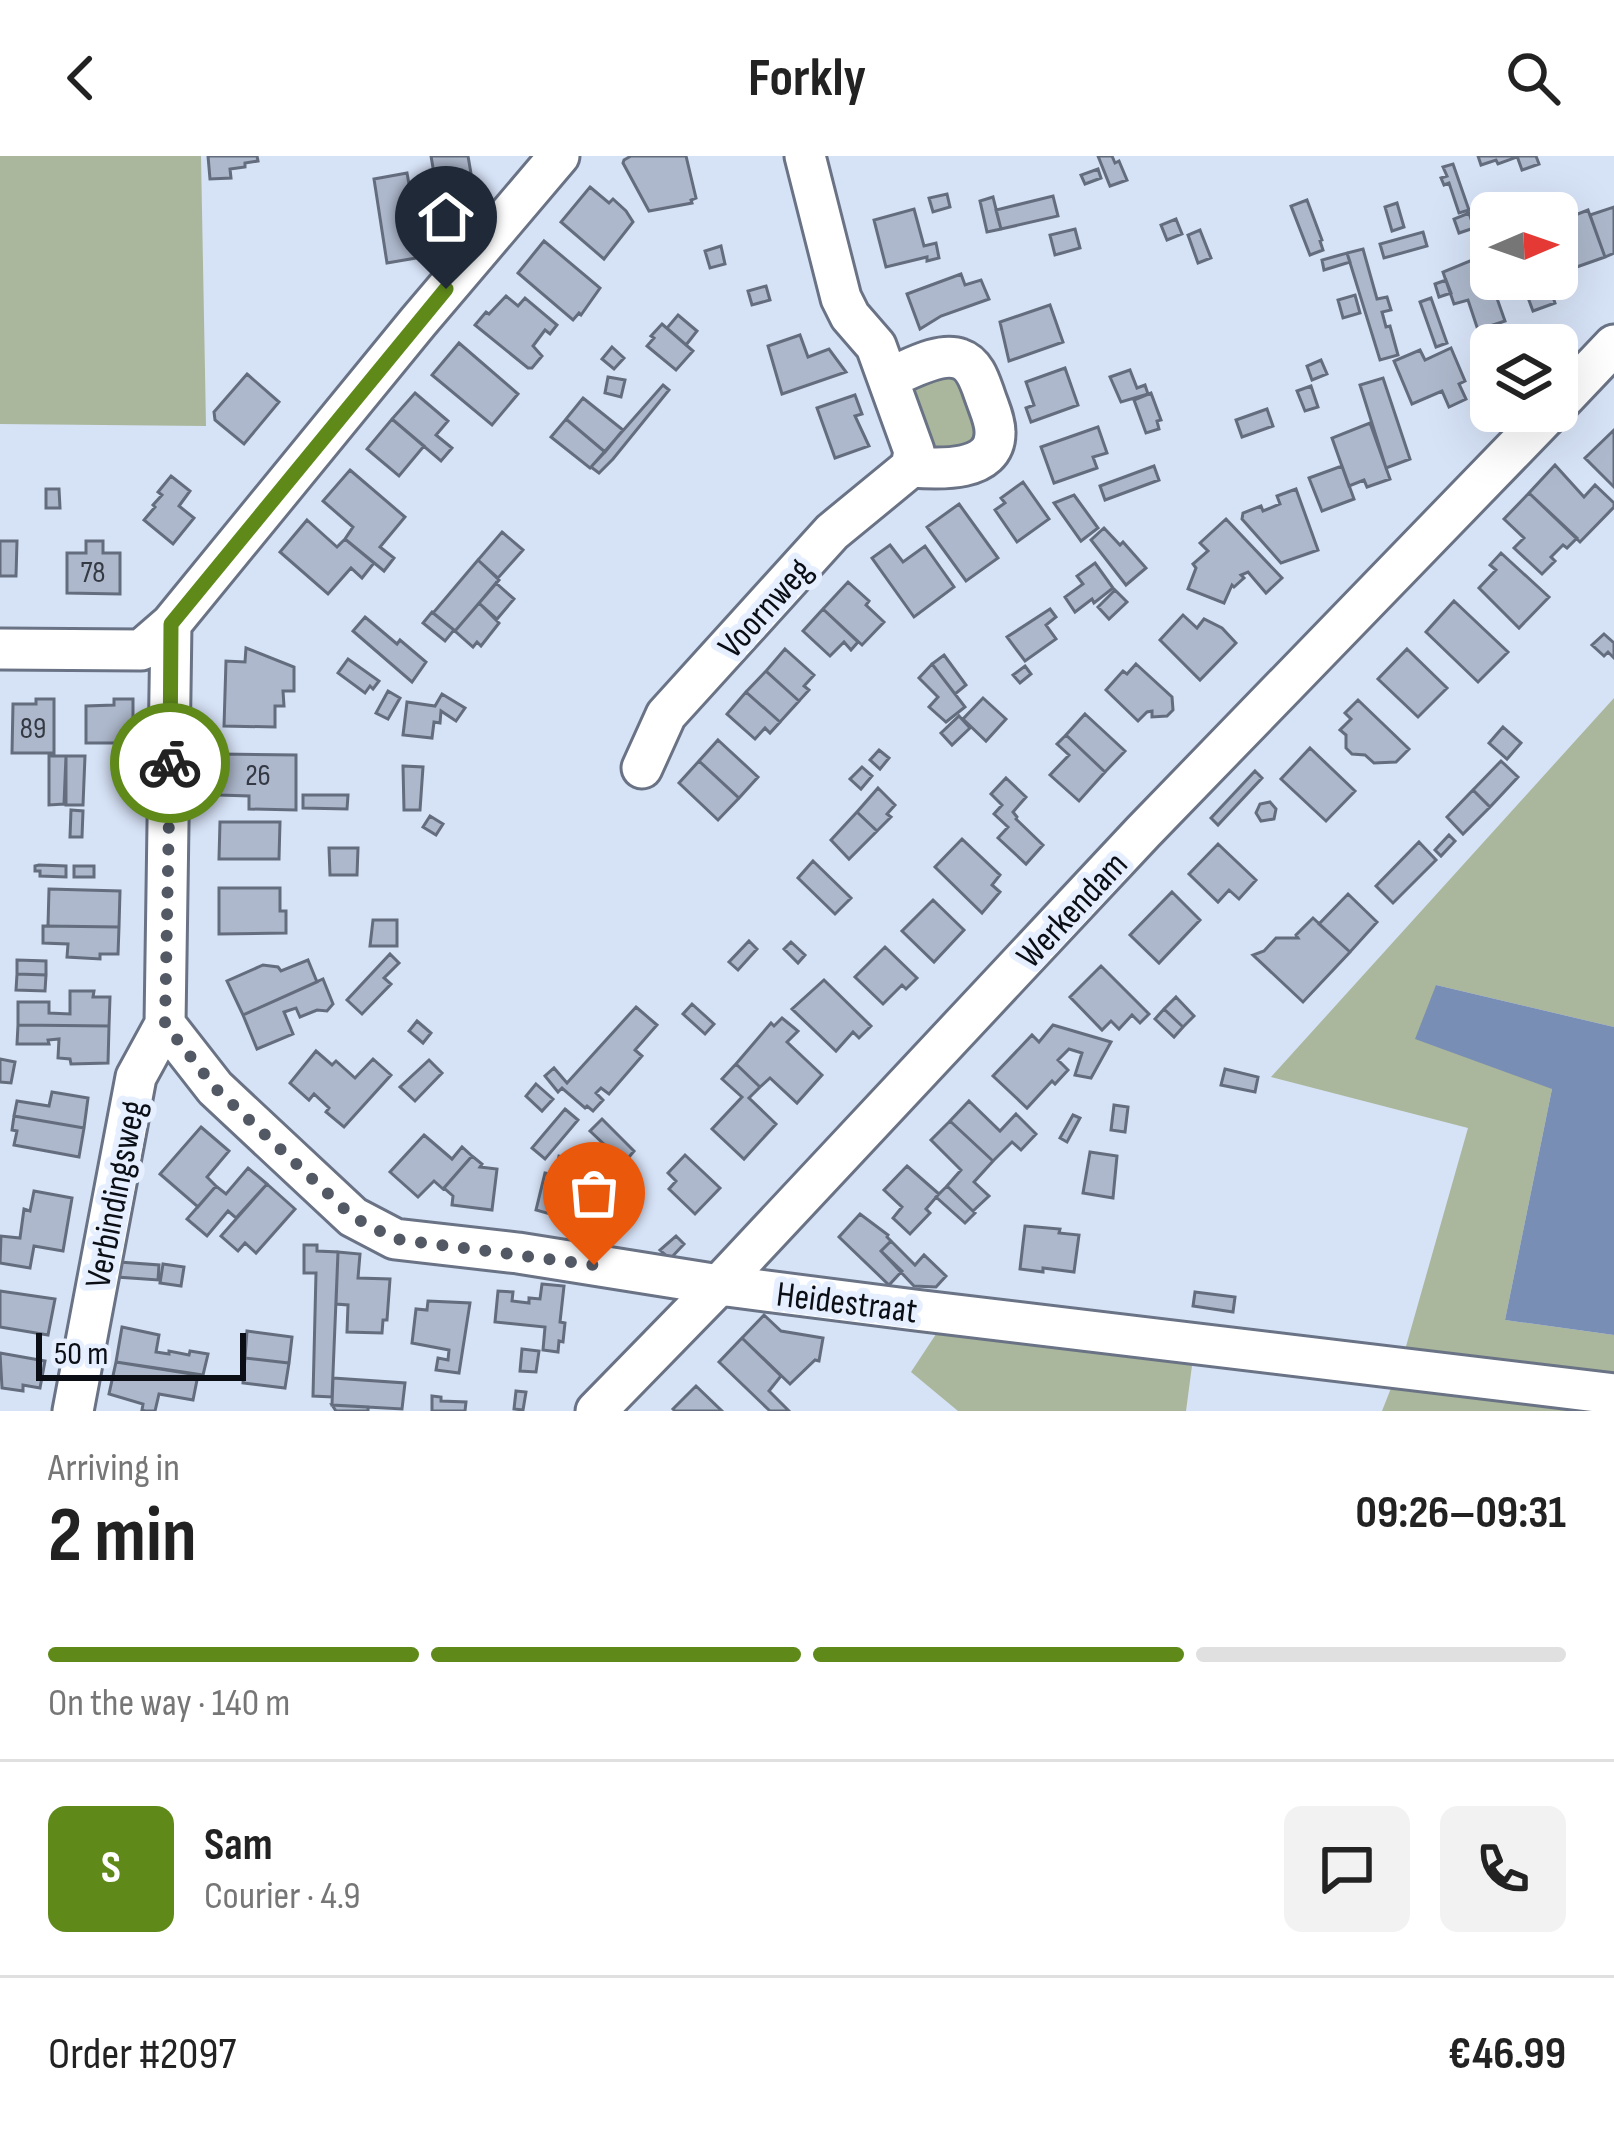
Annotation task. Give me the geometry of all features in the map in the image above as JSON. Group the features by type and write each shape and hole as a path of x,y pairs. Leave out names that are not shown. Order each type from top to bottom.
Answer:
{"street":[{"path":"0,649 141,650 171,624 559,156"},
{"path":"806,156 841,298 876,346 914,451 911,467 945,469 975,462 992,448 994,424 977,376 961,359 949,357 888,378"},
{"name":"Werkendam","path":"1578,383 1614,345"},
{"name":"Werkendam","path":"596,1411 1143,832 1531,432"},
{"name":"Voornweg","path":"642,768 666,715 832,532 911,467"},
{"name":"Verbindingsweg","path":"73,1411 136,1077 165,1024 171,624"},
{"name":"Heidestraat","path":"165,1024 215,1088 335,1201 353,1217 395,1239 719,1285 1614,1394"}],"green space":[{"path":"0,156 201,156 206,426 0,424"},
{"path":"958,366 983,449 928,453 911,383"},
{"path":"1614,698 1614,1027 1436,985 1552,1089 1505,1320 1614,1335 1614,1381 1403,1357 1468,1128 1271,1077"},
{"path":"942,1325 1193,1358 1186,1411 958,1411 911,1372"},
{"path":"1395,1378 1614,1411 1382,1411"}],"water":[{"path":"1436,985 1614,1027 1614,1335 1505,1320 1552,1089 1415,1039"}],"building":[{"path":"208,156 257,156 258,161 230,169 231,178 210,179"},
{"path":"431,156 468,156 474,191 438,197"},
{"path":"686,156 696,198 692,203 649,211 624,160"},
{"path":"1098,156 1119,161 1127,180 1110,186"},
{"path":"1478,156 1517,156 1517,157 1481,165"},
{"path":"1517,156 1536,156 1539,164 1522,170"},
{"path":"1453,164 1469,210 1459,213 1449,183 1444,185 1441,178 1447,176 1443,167"},
{"path":"1098,169 1101,178 1085,184 1081,175"},
{"path":"407,173 422,257 387,263 374,179"},
{"path":"590,187 609,203 613,199 633,222 604,259 561,222"},
{"path":"947,194 950,207 933,212 929,198"},
{"path":"1053,196 1058,216 1001,229 996,210"},
{"path":"993,197 1001,229 987,232 980,201"},
{"path":"1307,200 1323,250 1310,255 1291,206"},
{"path":"1397,203 1404,227 1392,231 1385,207"},
{"path":"1614,207 1614,253 1605,257 1590,215"},
{"path":"914,209 924,246 936,243 939,258 886,267 874,220"},
{"path":"1588,210 1605,257 1578,267 1578,214"},
{"path":"1469,213 1470,229 1459,233 1454,219"},
{"path":"1176,219 1182,234 1167,240 1161,225"},
{"path":"1075,229 1080,248 1055,255 1050,235"},
{"path":"1200,230 1211,258 1198,263 1188,235"},
{"path":"1423,232 1427,246 1384,258 1380,244"},
{"path":"544,241 600,288 573,320 518,273"},
{"path":"721,246 725,264 710,268 705,251"},
{"path":"1363,249 1377,299 1387,297 1391,310 1382,312 1398,355 1380,360 1347,253"},
{"path":"1347,253 1350,262 1324,270 1322,260"},
{"path":"1470,261 1470,300 1498,300 1505,321 1476,324 1468,300 1454,304 1443,272"},
{"path":"961,274 965,285 981,280 989,299 920,329 907,294"},
{"path":"1446,280 1451,293 1439,297 1435,284"},
{"path":"766,286 770,300 752,305 748,291"},
{"path":"1355,295 1360,313 1343,318 1338,300"},
{"path":"506,296 518,306 525,298 557,325 550,334 545,330 533,346 542,356 532,368 475,325"},
{"path":"1431,298 1447,343 1436,347 1420,302"},
{"path":"1529,300 1554,300 1555,303 1533,311"},
{"path":"1050,305 1063,342 1009,361 1000,322"},
{"path":"678,315 697,331 686,345 667,328"},
{"path":"662,324 693,351 676,370 647,346"},
{"path":"800,335 808,357 829,349 846,372 782,394 768,346"},
{"path":"459,343 518,394 492,425 432,375"},
{"path":"612,347 624,358 614,369 602,359"},
{"path":"1451,348 1465,381 1459,384 1466,399 1449,407 1442,391 1412,404 1394,361 1420,350 1425,360"},
{"path":"1321,360 1327,374 1312,380 1307,366"},
{"path":"1065,368 1078,405 1031,422 1026,408 1034,405 1026,382"},
{"path":"1130,370 1137,388 1145,385 1148,394 1121,402 1110,377"},
{"path":"247,374 279,402 244,444 215,420 214,412"},
{"path":"608,377 625,380 621,397 605,393"},
{"path":"1383,378 1410,459 1386,468 1360,385"},
{"path":"663,385 669,390 613,459 599,473 591,467"},
{"path":"1311,386 1318,407 1305,411 1297,391"},
{"path":"415,393 448,421 436,435 452,448 441,461 392,419"},
{"path":"1151,393 1161,420 1157,421 1159,429 1146,433 1134,400"},
{"path":"855,395 862,414 855,416 869,446 835,458 817,408"},
{"path":"583,398 623,430 605,452 566,419"},
{"path":"1267,409 1273,426 1242,437 1236,420"},
{"path":"392,419 424,446 399,476 367,449"},
{"path":"566,419 605,452 590,468 551,437"},
{"path":"1370,423 1390,479 1367,487 1364,480 1349,486 1332,438"},
{"path":"1098,427 1107,453 1093,457 1097,468 1054,483 1041,447"},
{"path":"1614,430 1614,487 1585,458"},
{"path":"1555,465 1584,497 1595,485 1614,503 1580,542 1529,493"},
{"path":"1154,466 1159,480 1105,500 1100,486"},
{"path":"1342,466 1354,499 1322,511 1309,478"},
{"path":"350,470 405,517 380,547 394,558 384,571 345,539 353,527 323,501"},
{"path":"171,476 190,491 179,506 194,518 173,544 144,520"},
{"path":"1023,482 1049,519 1017,542 995,510 1005,503 1001,498"},
{"path":"46,489 59,489 60,508 46,508"},
{"path":"1296,489 1318,550 1281,563 1242,519 1243,513 1280,504 1277,496"},
{"path":"1529,493 1577,538 1551,557 1555,561 1542,574 1514,548 1524,538 1504,519"},
{"path":"1074,495 1098,528 1081,541 1054,503"},
{"path":"959,504 998,558 966,581 927,527"},
{"path":"1226,519 1282,578 1266,593 1248,572 1232,585 1224,603 1188,589 1196,568 1193,564 1208,551 1200,543"},
{"path":"307,520 337,547 345,539 374,563 362,578 351,568 328,594 280,552"},
{"path":"1104,528 1146,568 1126,585 1091,540"},
{"path":"502,532 523,550 498,578 478,560"},
{"path":"0,541 17,541 16,576 0,576"},
{"path":"86,541 103,541 103,553 120,553 120,594 67,593 67,553 86,553"},
{"path":"890,545 903,562 925,546 954,587 914,617 872,558"},
{"path":"1501,553 1549,597 1519,628 1479,588 1496,570 1490,565"},
{"path":"478,560 499,580 455,631 433,613"},
{"path":"1095,563 1113,588 1075,612 1065,597 1083,584 1077,576"},
{"path":"848,582 884,622 862,645 823,609"},
{"path":"496,583 514,599 497,619 479,603"},
{"path":"1115,590 1127,602 1109,619 1098,607"},
{"path":"1454,601 1508,652 1478,682 1426,632"},
{"path":"479,603 499,623 481,646 477,642 473,647 455,631"},
{"path":"823,609 858,642 851,650 844,642 830,656 803,631"},
{"path":"1050,609 1056,617 1046,625 1056,639 1025,661 1007,637"},
{"path":"432,612 454,630 445,641 423,623"},
{"path":"1183,615 1197,628 1204,619 1222,628 1236,643 1200,680 1160,640"},
{"path":"365,617 426,662 412,682 353,631"},
{"path":"1604,634 1614,643 1614,658 1592,645"},
{"path":"246,648 294,667 294,691 283,691 284,706 275,706 275,727 224,726 226,661 245,662"},
{"path":"785,649 814,675 799,701 766,671"},
{"path":"1407,649 1447,688 1418,717 1378,679"},
{"path":"944,655 966,685 955,694 932,664"},
{"path":"348,659 379,681 373,689 370,686 365,693 338,673"},
{"path":"932,664 965,707 946,722 929,707 938,697 919,678"},
{"path":"1136,664 1172,697 1173,710 1167,716 1152,717 1152,711 1138,721 1106,690"},
{"path":"1025,666 1031,674 1020,683 1013,675"},
{"path":"766,671 799,701 780,722 746,692"},
{"path":"388,691 400,698 388,719 376,713"},
{"path":"746,692 780,722 755,739 727,714"},
{"path":"442,694 465,708 456,721 441,711 432,738 403,735 407,702 435,706"},
{"path":"983,698 1006,719 986,741 963,719"},
{"path":"36,699 54,699 54,753 12,753 13,704 36,704"},
{"path":"114,699 133,699 133,743 86,743 86,706 114,705"},
{"path":"1358,700 1409,749 1396,762 1374,763 1346,748 1346,735 1340,730 1351,719 1345,713"},
{"path":"1085,714 1125,751 1105,772 1066,735"},
{"path":"959,716 970,728 952,745 941,733"},
{"path":"1503,727 1521,743 1507,759 1489,743"},
{"path":"1066,735 1105,772 1079,801 1050,775 1069,755 1057,744"},
{"path":"718,740 758,777 739,798 699,761"},
{"path":"1310,748 1355,791 1326,821 1281,779"},
{"path":"879,750 889,758 880,769 870,760"},
{"path":"220,754 296,755 296,810 249,809 249,796 220,795"},
{"path":"49,756 66,756 64,804 49,805"},
{"path":"66,756 85,756 83,805 66,805"},
{"path":"699,761 739,798 718,820 679,783"},
{"path":"1501,761 1518,777 1490,807 1473,790"},
{"path":"403,766 423,767 420,810 404,810"},
{"path":"862,767 872,776 861,789 850,779"},
{"path":"1255,771 1262,778 1218,825 1211,818"},
{"path":"1006,778 1026,797 1013,812 1016,819 1043,845 1026,864 998,838 1008,827 994,814 1002,805 991,794"},
{"path":"878,788 895,805 877,831 857,812"},
{"path":"1473,790 1490,807 1463,834 1447,817"},
{"path":"303,795 348,795 347,809 303,808"},
{"path":"1270,802 1276,809 1274,819 1261,821 1256,813 1260,804"},
{"path":"71,810 83,811 82,837 70,837"},
{"path":"857,812 877,831 849,859 831,840"},
{"path":"430,816 443,824 436,835 423,827"},
{"path":"220,822 280,822 279,859 219,859"},
{"path":"1449,835 1455,841 1441,856 1435,850"},
{"path":"962,839 1000,875 992,885 1000,892 982,913 935,867"},
{"path":"1419,842 1436,860 1393,903 1376,886"},
{"path":"1218,844 1256,880 1239,899 1229,890 1218,902 1189,874"},
{"path":"329,848 358,848 357,875 330,875"},
{"path":"813,861 851,898 835,914 798,878"},
{"path":"39,865 66,866 66,877 40,876 35,871"},
{"path":"74,866 94,866 94,877 74,877"},
{"path":"219,888 280,888 286,933 219,934"},
{"path":"49,889 120,891 119,927 48,926"},
{"path":"1172,892 1200,920 1159,963 1130,935"},
{"path":"1348,894 1377,922 1350,952 1319,924"},
{"path":"933,900 964,930 934,962 902,931"},
{"path":"1313,918 1350,952 1303,1002 1253,955 1276,938 1298,938"},
{"path":"373,920 397,920 397,946 370,946"},
{"path":"43,926 119,927 118,954 100,954 100,959 67,957 68,944 43,943"},
{"path":"749,941 757,949 738,970 729,962"},
{"path":"791,942 805,955 798,963 784,949"},
{"path":"885,947 917,978 883,1004 855,977"},
{"path":"390,954 399,963 384,978 391,984 362,1014 347,1000"},
{"path":"17,960 46,961 46,975 17,974"},
{"path":"308,960 317,982 243,1015 227,981 263,965 281,971"},
{"path":"1101,966 1149,1014 1140,1023 1132,1015 1119,1029 1111,1021 1102,1030 1070,997"},
{"path":"17,974 46,975 45,991 16,990"},
{"path":"323,979 333,1004 327,1011 300,1017 296,1008 284,1012 293,1034 257,1049 243,1015"},
{"path":"824,980 871,1026 859,1038 853,1032 836,1051 792,1009"},
{"path":"70,991 110,997 109,1026 18,1025 18,1002 49,1002 49,1013 70,1014"},
{"path":"1176,997 1194,1016 1183,1027 1164,1009"},
{"path":"692,1004 714,1024 705,1034 683,1014"},
{"path":"636,1007 657,1025 635,1050 642,1056 609,1094 601,1088 596,1093 603,1100 593,1111 562,1088 558,1092 545,1076 554,1068 567,1083"},
{"path":"1164,1009 1183,1027 1174,1037 1155,1019"},
{"path":"782,1018 798,1031 787,1042 822,1075 797,1103 770,1078 760,1087 736,1064 771,1023 774,1026"},
{"path":"417,1021 431,1033 423,1043 409,1031"},
{"path":"18,1025 109,1026 108,1063 71,1064 70,1059 58,1058 59,1039 48,1040 49,1044 17,1044"},
{"path":"1053,1025 1111,1042 1091,1078 1075,1075 1082,1053 1069,1049 1058,1060 1068,1070 1027,1108 993,1076 1032,1035 1039,1042"},
{"path":"316,1051 355,1078 373,1059 391,1075 344,1127 314,1094 309,1100 290,1083"},
{"path":"0,1059 15,1062 11,1083 0,1082"},
{"path":"429,1060 442,1073 415,1101 400,1087"},
{"path":"736,1064 760,1087 749,1098 776,1124 744,1159 712,1129 742,1097 722,1079"},
{"path":"1225,1069 1258,1077 1255,1092 1221,1085"},
{"path":"536,1084 553,1099 542,1111 526,1096"},
{"path":"52,1092 88,1098 84,1128 14,1116 17,1101 49,1106"},
{"path":"969,1101 1000,1131 1016,1114 1036,1134 1021,1150 1012,1142 993,1161 950,1121"},
{"path":"1114,1105 1128,1107 1125,1132 1111,1130"},
{"path":"565,1109 578,1120 545,1159 532,1148"},
{"path":"1073,1115 1080,1118 1067,1142 1060,1138"},
{"path":"14,1116 84,1128 79,1157 14,1145"},
{"path":"602,1119 634,1151 624,1163 590,1131"},
{"path":"950,1121 993,1161 974,1182 989,1196 973,1211 947,1186 961,1170 931,1140"},
{"path":"201,1127 229,1151 207,1177 216,1186 198,1207 160,1174"},
{"path":"424,1135 452,1159 462,1147 472,1156 443,1189 434,1181 418,1197 390,1172"},
{"path":"604,1145 624,1163 610,1190 636,1201 635,1210 619,1217 597,1211 593,1226 536,1210 545,1173 555,1175 559,1156 592,1165"},
{"path":"1090,1152 1117,1156 1113,1198 1083,1193"},
{"path":"685,1155 720,1188 695,1214 669,1189 676,1181 668,1173"},
{"path":"472,1156 480,1167 497,1169 492,1210 452,1205 453,1196 444,1188"},
{"path":"907,1166 939,1194 926,1209 930,1213 910,1234 893,1218 902,1207 884,1190"},
{"path":"248,1168 267,1184 236,1218 228,1211 207,1236 187,1219 216,1186 226,1194"},
{"path":"267,1184 295,1209 256,1253 245,1243 238,1251 221,1236"},
{"path":"947,1186 975,1213 965,1223 936,1197"},
{"path":"34,1191 72,1198 63,1251 34,1246 30,1268 0,1263 1,1236 20,1238 24,1209 30,1211"},
{"path":"860,1214 891,1241 881,1251 902,1271 889,1285 839,1237"},
{"path":"1025,1226 1079,1235 1074,1272 1020,1269"},
{"path":"676,1236 684,1244 670,1259 660,1250"},
{"path":"891,1241 915,1265 924,1255 946,1276 936,1287 914,1286 881,1251"},
{"path":"304,1245 338,1252 332,1397 313,1396 316,1273 304,1273"},
{"path":"338,1252 360,1254 358,1278 390,1279 382,1333 347,1332 348,1305 336,1304"},
{"path":"119,1262 159,1265 158,1280 117,1277"},
{"path":"163,1264 184,1267 181,1286 160,1283"},
{"path":"542,1284 564,1286 560,1322 565,1323 558,1352 543,1350 545,1327 495,1322 498,1291 513,1292 512,1301 529,1303 529,1298 540,1299"},
{"path":"0,1291 55,1299 48,1335 0,1327"},
{"path":"1195,1292 1235,1297 1233,1312 1193,1306"},
{"path":"428,1301 470,1303 459,1373 436,1370 438,1358 448,1360 449,1350 412,1343 416,1309 427,1310"},
{"path":"764,1315 781,1331 823,1338 819,1361 790,1384 742,1338"},
{"path":"122,1327 159,1335 156,1352 208,1354 203,1375 116,1362"},
{"path":"247,1331 292,1337 289,1363 245,1358"},
{"path":"742,1338 781,1376 769,1391 789,1411 770,1411 719,1362"},
{"path":"522,1349 539,1351 536,1372 520,1371"},
{"path":"0,1353 45,1361 40,1388 2,1388"},
{"path":"245,1358 289,1363 285,1388 243,1383"},
{"path":"116,1362 198,1375 193,1400 159,1394 155,1411 145,1411 143,1404 109,1394"},
{"path":"333,1378 405,1383 402,1409 332,1405"},
{"path":"696,1386 722,1411 675,1411"},
{"path":"516,1391 526,1392 523,1410 514,1409"},
{"path":"432,1396 466,1402 465,1411 432,1411"},
{"path":"332,1405 368,1407 368,1411 336,1411"}],"way so far":[{"path":"170,763 165,1024 215,1088 353,1217 395,1239 594,1265"}],"route":[{"path":"170,763 171,624 446,289"}]}
